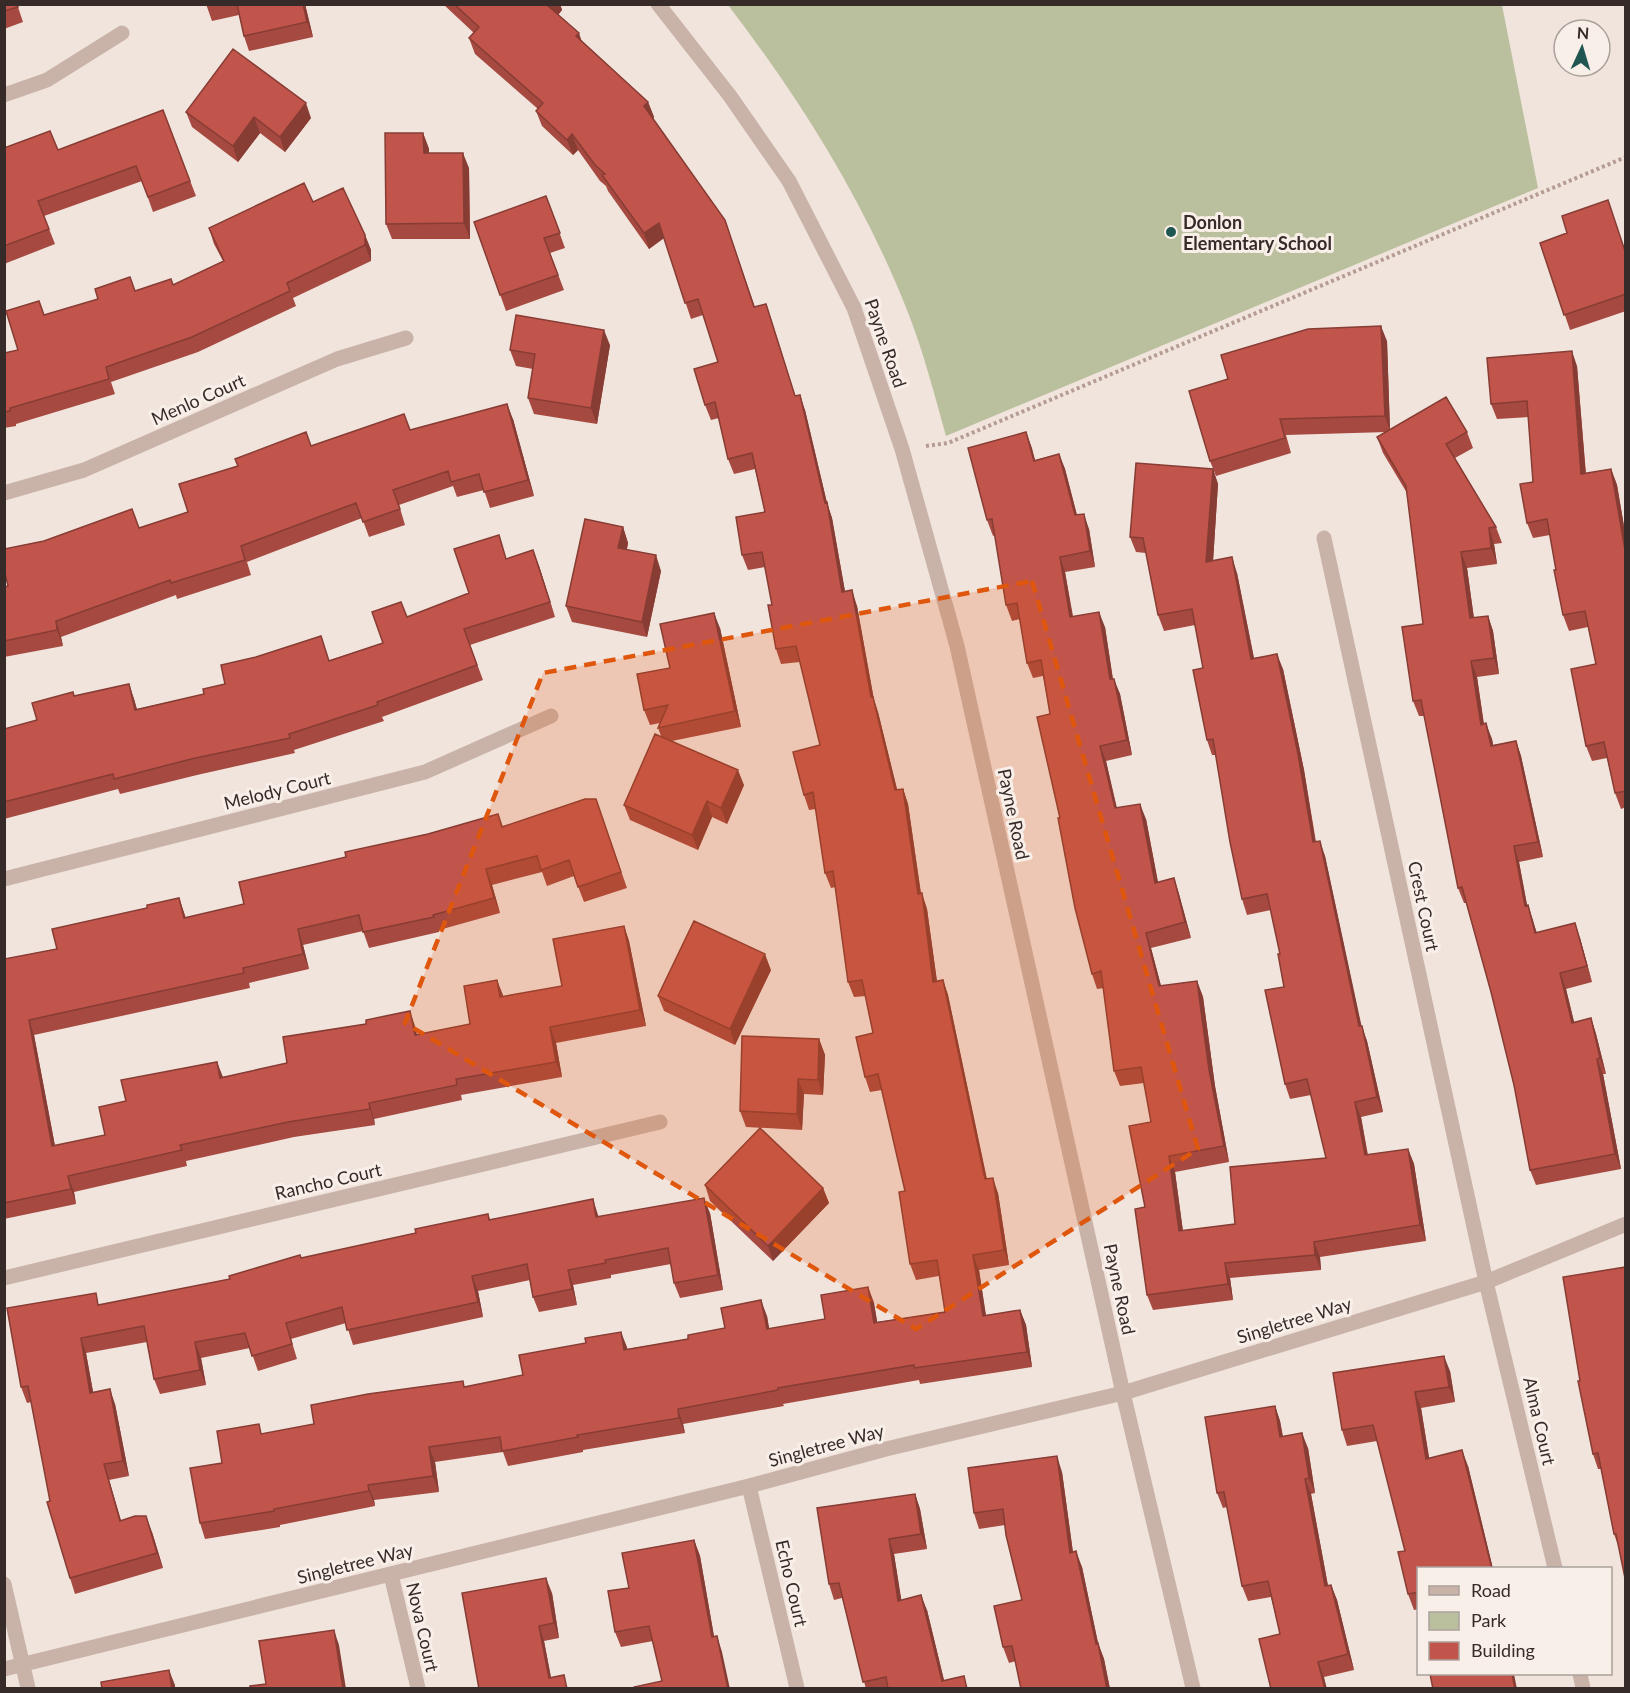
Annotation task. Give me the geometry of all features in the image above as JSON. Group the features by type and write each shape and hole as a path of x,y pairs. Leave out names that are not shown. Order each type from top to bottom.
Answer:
{"street":[{"name":"Payne Road","path":"658,4 730,96 789,181 854,308 902,450 957,646 1123,1393 1193,1689"},
{"path":"4,95 47,80 122,33"},
{"name":"Menlo Court","path":"4,493 84,470 337,360 406,338"},
{"name":"Crest Court","path":"1324,538 1486,1282"},
{"name":"Melody Court","path":"4,879 425,772 551,716"},
{"name":"Rancho Court","path":"4,1278 660,1122"},
{"name":"Singletree Way","path":"4,1669 748,1486 886,1449 1123,1393 1486,1282 1626,1224"},
{"name":"Alma Court","path":"1486,1282 1555,1567"},
{"name":"Echo Court","path":"748,1486 797,1689"},
{"name":"Nova Court","path":"391,1575 418,1689"},
{"path":"4,1584 28,1689"}],"path":[{"path":"902,450 948,443 1626,157"}],"highlighted area":[{"path":"1032,581 1198,1149 916,1329 405,1023 543,673"}],"green space":[{"name":"Donlon Elementary School","path":"728,5 1502,5 1538,188 946,436 913,325 871,229 805,114"}],"building":[{"path":"4,4 17,4 18,7 4,11"},
{"path":"237,4 303,4 307,22 244,36"},
{"path":"454,4 548,4 579,33 576,36 648,102 644,106 725,220 754,307 766,304 795,396 800,395 825,503 827,502 842,592 852,590 871,697 873,697 895,790 903,789 918,894 922,893 933,982 943,980 985,1179 993,1178 1004,1250 973,1255 983,1316 1020,1310 1027,1352 914,1368 914,1365 778,1388 778,1390 678,1409 679,1418 577,1435 578,1437 502,1451 500,1437 429,1447 433,1476 368,1485 369,1491 274,1509 274,1511 200,1523 190,1468 222,1463 217,1431 259,1424 261,1434 314,1424 311,1405 368,1394 463,1381 464,1387 523,1375 519,1355 586,1343 585,1338 621,1332 624,1350 688,1339 688,1335 725,1328 721,1308 761,1300 767,1329 825,1319 821,1295 868,1287 874,1323 945,1312 937,1260 910,1264 899,1192 905,1191 878,1074 865,1077 856,1037 873,1033 862,980 848,982 833,871 825,873 813,792 804,795 793,752 820,745 796,646 776,649 768,605 772,605 762,552 742,555 736,517 765,512 752,453 728,459 715,402 705,405 694,369 718,362 698,299 685,303 659,223 644,233 602,175 605,174 595,165 572,134 567,140 536,111 543,103 469,38 479,27"},
{"path":"233,49 306,103 280,137 254,117 233,146 186,112"},
{"path":"163,110 190,181 148,197 136,166 38,201 49,229 4,246 4,148 50,131 58,150"},
{"path":"385,133 423,133 424,153 463,153 464,223 386,224"},
{"path":"304,183 313,202 343,188 365,235 365,245 287,283 290,291 192,337 106,367 109,379 10,408 10,411 4,412 4,353 18,350 6,311 39,301 44,315 98,299 95,289 130,277 135,291 171,279 173,285 224,261 209,228"},
{"path":"546,196 560,233 544,238 558,275 500,295 474,222"},
{"path":"1608,200 1626,254 1626,294 1564,315 1540,243 1567,233 1562,216"},
{"path":"516,315 604,330 591,408 528,398 535,354 510,350"},
{"path":"1381,326 1385,416 1280,419 1285,438 1210,461 1189,391 1228,379 1221,355 1308,329"},
{"path":"1572,351 1581,474 1611,469 1626,556 1626,791 1615,793 1604,742 1586,746 1571,669 1596,664 1585,611 1563,615 1547,519 1527,523 1520,484 1533,482 1527,401 1491,404 1487,358"},
{"path":"1446,397 1467,432 1446,444 1496,527 1489,528 1491,548 1461,552 1470,618 1488,616 1494,658 1471,661 1481,725 1486,723 1491,746 1516,741 1538,842 1514,846 1525,906 1528,905 1535,933 1575,923 1587,966 1560,973 1572,1023 1591,1018 1600,1058 1597,1059 1615,1154 1530,1170 1514,1085 1491,992 1462,887 1458,888 1421,700 1413,701 1402,627 1423,624 1406,486 1377,437"},
{"path":"507,404 528,480 484,492 479,474 451,482 448,471 393,490 400,509 363,522 356,503 241,546 245,560 171,583 170,580 56,621 57,630 4,641 4,587 8,586 4,569 4,549 44,541 132,509 139,528 188,512 179,484 238,466 235,459 306,432 311,446 404,414 410,430"},
{"path":"1026,432 1034,461 1059,454 1075,515 1084,514 1090,551 1060,557 1070,617 1099,612 1110,679 1114,679 1127,740 1100,746 1115,808 1140,804 1155,883 1174,878 1185,922 1146,933 1159,986 1197,981 1209,1070 1224,1146 1169,1156 1179,1231 1235,1224 1230,1167 1326,1158 1307,1079 1285,1084 1265,990 1284,987 1278,954 1280,954 1267,894 1242,899 1213,739 1207,740 1193,670 1203,668 1192,609 1158,615 1143,538 1130,537 1136,463 1213,469 1206,562 1232,557 1251,659 1277,654 1298,754 1313,842 1320,841 1359,1026 1362,1026 1377,1097 1355,1102 1365,1155 1408,1149 1420,1225 1314,1242 1315,1255 1225,1263 1228,1284 1147,1295 1135,1209 1145,1207 1129,1126 1151,1122 1141,1067 1114,1071 1101,971 1092,974 1075,908 1058,818 1060,818 1037,717 1050,714 1041,660 1027,663 1017,603 1006,605 992,519 987,520 968,448"},
{"path":"585,519 623,527 618,548 656,555 642,622 566,606"},
{"path":"499,535 506,559 533,550 550,602 464,629 477,665 377,702 378,705 289,734 290,738 191,759 114,779 113,774 4,802 4,729 37,720 32,703 73,692 74,696 129,684 135,710 204,694 203,689 225,684 221,665 256,657 321,636 329,661 383,643 372,612 401,602 407,617 469,593 454,549"},
{"path":"714,613 735,711 658,728 668,705 644,710 637,674 670,668 660,624"},
{"path":"655,734 738,770 721,808 707,801 692,835 624,805"},
{"path":"585,799 596,799 621,872 578,887 569,860 541,870 537,856 486,869 494,898 433,915 434,917 363,932 359,915 298,929 303,954 243,968 244,973 29,1020 52,1146 105,1135 99,1107 126,1101 121,1080 217,1062 220,1078 287,1063 283,1037 366,1024 366,1020 410,1011 415,1035 470,1024 464,986 497,980 500,997 562,986 553,939 624,926 640,1010 550,1027 556,1062 456,1079 457,1085 369,1103 370,1109 288,1122 180,1145 182,1150 68,1176 71,1189 4,1203 4,959 57,949 52,929 147,908 147,905 179,898 184,918 244,904 239,882 346,857 345,852 428,834 498,814 502,827"},
{"path":"694,921 765,954 730,1029 658,996"},
{"path":"742,1036 819,1039 818,1080 798,1079 797,1114 740,1111"},
{"path":"760,1128 823,1188 768,1246 705,1185"},
{"path":"704,1198 718,1275 674,1283 668,1248 605,1260 606,1263 568,1270 572,1289 533,1297 527,1264 472,1276 478,1302 347,1330 342,1307 286,1323 292,1344 252,1356 245,1333 195,1342 200,1370 154,1379 144,1326 81,1338 90,1393 110,1389 123,1461 104,1464 120,1521 135,1516 146,1516 157,1553 70,1578 47,1502 50,1501 28,1386 21,1387 7,1308 96,1293 98,1305 230,1279 229,1276 300,1255 301,1258 416,1233 415,1229 488,1214 489,1220 593,1199 596,1217"},
{"path":"1626,1267 1626,1583 1598,1453 1593,1454 1578,1381 1580,1381 1563,1277"},
{"path":"1444,1356 1449,1387 1415,1392 1426,1459 1462,1450 1491,1567 1417,1567 1417,1592 1408,1594 1398,1552 1405,1551 1373,1425 1342,1430 1333,1373"},
{"path":"1275,1406 1280,1437 1302,1433 1309,1478 1305,1479 1325,1586 1331,1585 1348,1654 1318,1662 1325,1689 1271,1689 1259,1639 1280,1634 1268,1581 1242,1586 1224,1492 1217,1493 1205,1417"},
{"path":"1057,1456 1070,1553 1076,1551 1107,1689 1021,1689 1012,1646 1003,1647 994,1606 1022,1600 1006,1535 1003,1509 974,1513 968,1468"},
{"path":"915,1494 921,1534 889,1539 898,1601 921,1595 942,1681 964,1676 967,1689 888,1689 886,1677 863,1682 839,1583 829,1584 817,1508"},
{"path":"694,1540 712,1637 717,1636 728,1689 634,1689 634,1687 662,1681 649,1626 615,1632 608,1591 629,1588 622,1553"},
{"path":"546,1578 554,1623 539,1626 549,1678 564,1675 567,1689 479,1689 462,1593"},
{"path":"334,1630 343,1689 250,1689 250,1686 266,1684 259,1641"},
{"path":"169,1670 172,1689 102,1689 101,1682"},
{"path":"1430,1675 1512,1675 1515,1689 1433,1689"}],"place":[{"name":"Donlon Elementary School","path":"1171,232"}]}
